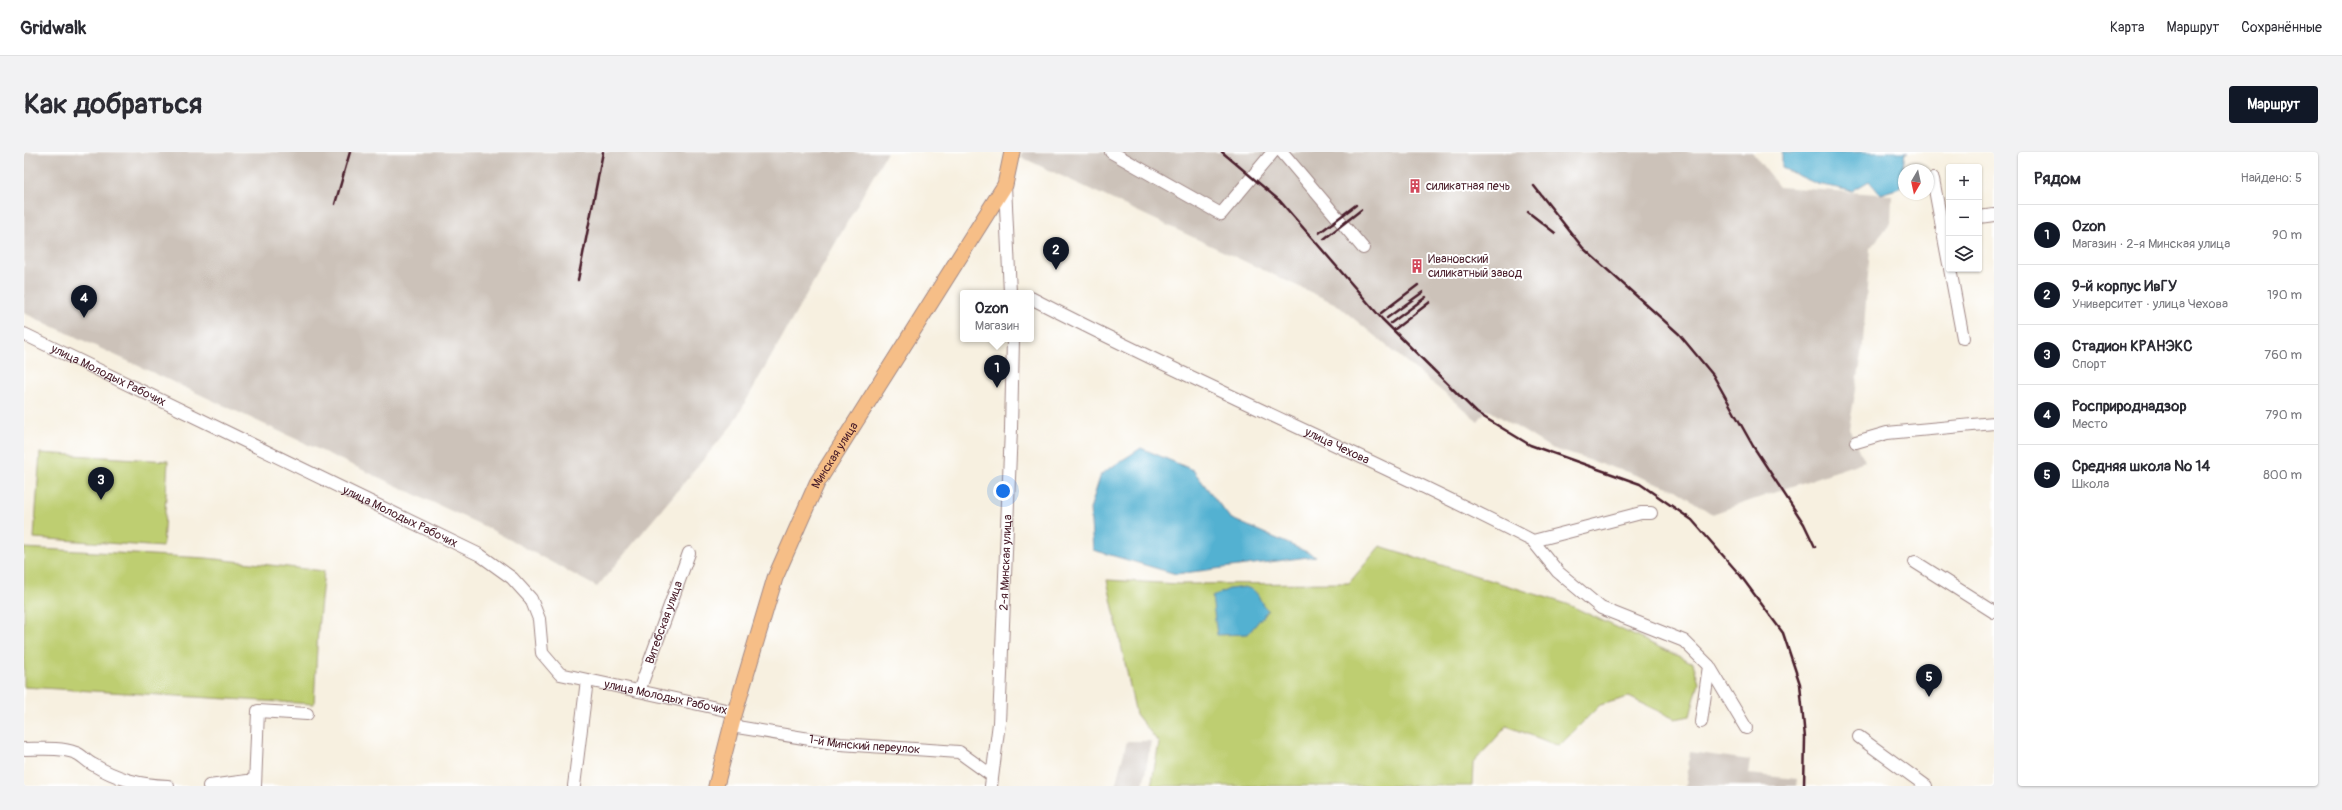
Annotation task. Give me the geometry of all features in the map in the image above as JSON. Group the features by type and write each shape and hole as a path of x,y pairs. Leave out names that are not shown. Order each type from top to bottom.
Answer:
{"main road":[{"name":"Минская улица","path":"716,786 733,719 775,578 816,483 1005,185 1012,152"}],"street":[{"path":"1111,152 1221,214 1273,152"},
{"path":"1282,152 1363,248"},
{"path":"1934,183 1945,222 1946,236"},
{"path":"1005,185 1010,290"},
{"path":"1982,217 1994,215"},
{"path":"1951,272 1963,338"},
{"name":"улица Чехова","path":"1034,300 1112,340 1466,506 1533,541"},
{"name":"улица Молодых Рабочих","path":"24,334 480,555 512,578 531,599 539,619 542,653 560,674 639,691 733,719"},
{"name":"2-я Минская улица","path":"991,780 999,723 1011,429 1012,342"},
{"path":"1856,442 1887,433 1994,423"},
{"path":"1651,513 1641,513 1533,541 1558,572 1601,608 1684,641 1709,666 1746,728"},
{"name":"Витебская улица","path":"639,691 689,553"},
{"path":"1915,562 1994,612"},
{"path":"1700,722 1709,666"},
{"path":"574,786 587,680"},
{"path":"209,786 255,783 258,711 307,714"},
{"name":"1-й Минский переулок","path":"733,719 840,744 959,752 991,780"},
{"path":"1860,737 1926,786"},
{"path":"24,749 60,749 78,753 91,763 119,777 142,785 168,786"}],"shaded area":[{"path":"24,152 887,152 733,424 597,587 488,528 24,313"},
{"name":"Ивановский силикатный завод","path":"1022,152 1752,152 1779,187 1892,195 1891,223 1870,248 1862,355 1849,428 1865,461 1712,514 1676,490 1627,472 1551,448 1487,409 1478,421 1336,304 1021,157"},
{"path":"1127,741 1151,741 1143,786 1115,786"},
{"path":"1690,752 1750,760 1748,774 1797,779 1796,786 1686,786"}],"green space":[{"path":"40,453 168,461 163,547 34,538"},
{"path":"1380,546 1567,604 1693,663 1699,682 1690,716 1675,719 1629,697 1600,705 1559,746 1507,726 1473,763 1472,786 1151,786 1159,743 1136,714 1107,580 1179,584 1349,583"},
{"path":"24,548 206,558 324,571 318,629 314,704 24,687"}],"water":[{"path":"1782,152 1908,152 1905,153 1903,164 1898,164 1898,189 1880,194 1869,181 1852,191 1817,184 1782,168"},
{"path":"1141,448 1193,470 1230,518 1316,556 1176,574 1093,550 1090,509 1101,474"},
{"path":"1245,587 1251,589 1257,594 1268,610 1248,634 1217,635 1212,597 1229,589"}],"railway":[{"path":"335,204 350,152"},
{"path":"578,280 603,152"},
{"path":"1222,152 1280,201 1382,319 1477,413 1530,445 1640,484 1692,520 1740,575 1783,633 1800,684 1805,738 1804,786"},
{"path":"1534,186 1583,248 1679,334 1713,375 1753,446 1804,524 1815,547"},
{"path":"1319,233 1356,205"},
{"path":"1324,239 1361,210"},
{"path":"1528,212 1555,233"},
{"path":"1381,313 1418,285"},
{"path":"1387,318 1423,292"},
{"path":"1391,323 1426,297"},
{"path":"1395,329 1430,302"}],"place":[{"name":"силикатная печь","path":"1415,186"},
{"name":"Ивановский силикатный завод","path":"1417,266"},
{"name":"9-й корпус ИвГУ","path":"1056,270"},
{"name":"Росприроднадзор","path":"84,318"},
{"name":"Ozon","path":"997,388"},
{"name":"Стадион КРАНЭКС","path":"101,500"},
{"name":"Средняя школа № 14","path":"1929,697"}]}
